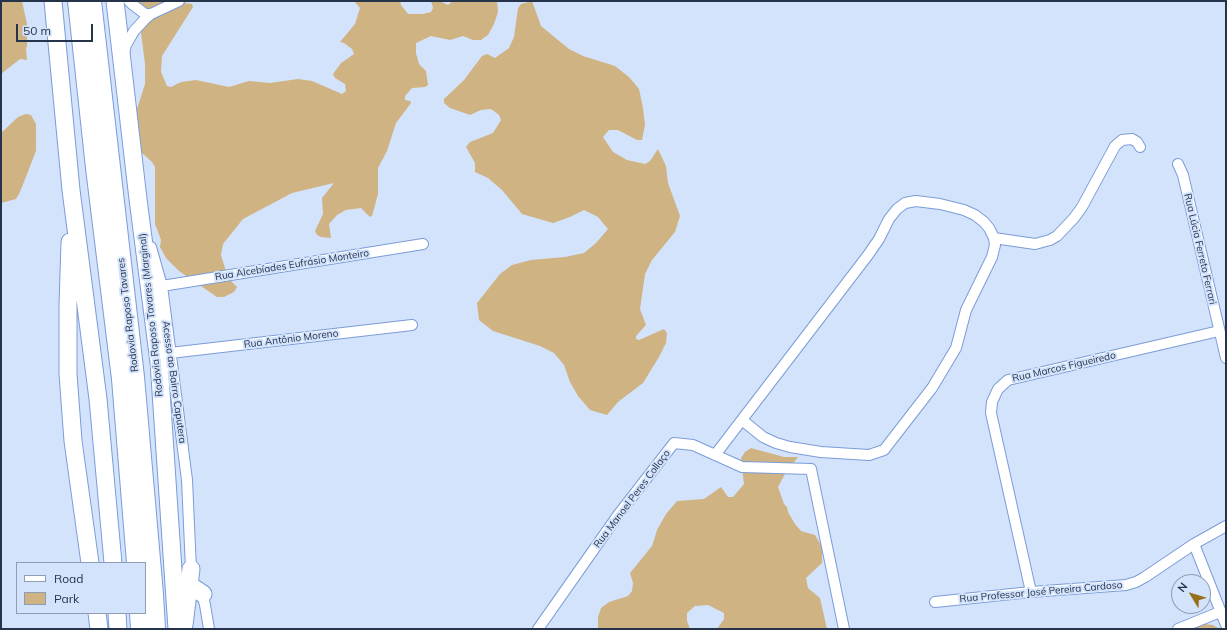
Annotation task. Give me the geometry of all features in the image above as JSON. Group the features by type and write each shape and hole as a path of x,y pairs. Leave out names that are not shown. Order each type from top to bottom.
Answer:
{"highway":[{"path":"53,1 71,190 98,399 113,562"},
{"name":"Rodovia Raposo Tavares","path":"77,1 96,176 121,379 136,562"},
{"name":"Rodovia Raposo Tavares","path":"92,1 135,377 156,629"},
{"name":"Rodovia Raposo Tavares (Marginal)","path":"115,1 159,362 177,629"},
{"path":"71,190 68,374 73,441 90,562"},
{"path":"183,629 195,594 191,569"},
{"path":"117,614 118,629"},
{"path":"139,614 140,629"}],"street":[{"path":"129,1 145,14 151,14"},
{"path":"122,58 126,45 138,25 151,14 179,1"},
{"path":"994,238 1035,244 1050,240 1057,236 1082,207 1115,146 1122,140 1132,139 1137,142 1140,147"},
{"name":"Rua Lúcia Ferreto Ferrari","path":"1178,164 1183,175 1219,331 1224,344 1226,358"},
{"name":"Acesso ao Bairro Caputera","path":"138,199 162,286 187,480 191,569"},
{"path":"715,455 868,256 889,219 897,209 905,203 916,201 940,204 975,214 990,228 995,245 992,257 966,310 956,348 932,388 884,450 869,455 822,452 790,447 776,444 763,437 742,420"},
{"name":"Rua Alcebíades Eufrásio Monteiro","path":"162,286 423,244"},
{"name":"Rua Antônio Moreno","path":"170,353 412,325"},
{"name":"Rua Marcos Figueiredo","path":"1031,592 990,413 992,402 998,389 1008,380 1219,331"},
{"name":"Rua Manoel Peres Collaço","path":"538,629 618,515 674,443 694,445 742,467 811,469 844,629"},
{"name":"Rua Professor José Pereira Cardoso","path":"935,602 1031,592 1126,585 1136,582 1194,544 1226,526"},
{"path":"1194,544 1226,625"},
{"path":"195,594 209,629"},
{"path":"1178,629 1220,612"}],"green space":[{"path":"1,1 22,1 27,24 27,60 20,59 1,74"},
{"path":"137,1 184,1 185,3 192,4 193,7 162,56 161,72 167,86 171,87 181,82 196,80 229,87 249,81 270,83 298,79 312,81 342,94 346,91 345,84 335,78 333,74 341,63 354,54 352,49 340,42 355,24 360,8 354,1 400,1 401,5 408,14 423,14 431,12 433,8 431,1 440,1 448,5 453,1 497,1 498,12 488,35 481,40 473,40 463,36 450,40 431,36 416,43 416,53 419,64 426,71 428,85 425,87 412,88 405,96 405,100 410,101 411,103 396,123 387,151 378,168 378,194 372,216 370,217 361,208 346,210 337,215 329,224 331,238 321,237 317,235 315,231 323,214 322,198 334,183 292,193 243,219 223,244 221,255 228,278 237,287 234,292 224,297 217,297 179,271 166,258 160,247 161,240 155,224 155,167 152,162 140,151 136,112 145,84 145,64"},
{"path":"532,1 541,26 569,49 583,56 615,66 629,77 639,89 645,125 642,140 637,140 618,130 609,130 603,137 613,152 627,160 645,164 650,161 658,149 666,166 668,183 680,216 675,232 652,260 645,274 640,309 646,325 636,336 636,339 639,340 664,329 667,333 666,343 643,383 618,402 607,415 590,410 578,396 570,382 564,365 554,353 540,346 493,331 479,320 477,303 500,274 512,265 531,260 565,257 584,253 596,243 608,229 598,217 584,210 553,223 522,214 502,190 488,178 475,172 475,163 466,147 470,142 493,133 501,120 499,115 491,109 481,110 470,115 450,108 444,103 444,99 464,80 482,56 487,54 495,58 509,48 514,37 518,8 521,4"},
{"path":"26,114 31,115 36,124 36,151 16,199 1,203 1,133 18,117"},
{"path":"751,448 784,457 798,457 785,474 778,487 784,504 795,524 801,531 815,535 822,547 822,563 806,578 808,588 820,598 827,629 717,629 724,619 724,613 708,605 695,606 687,613 687,621 690,629 598,629 598,617 601,608 609,602 628,596 632,591 633,583 630,573 652,546 657,530 666,514 677,501 704,499 721,487 728,497 733,497 744,484 741,458 745,452"},
{"path":"1205,624 1213,625 1220,629 1193,629"}]}
